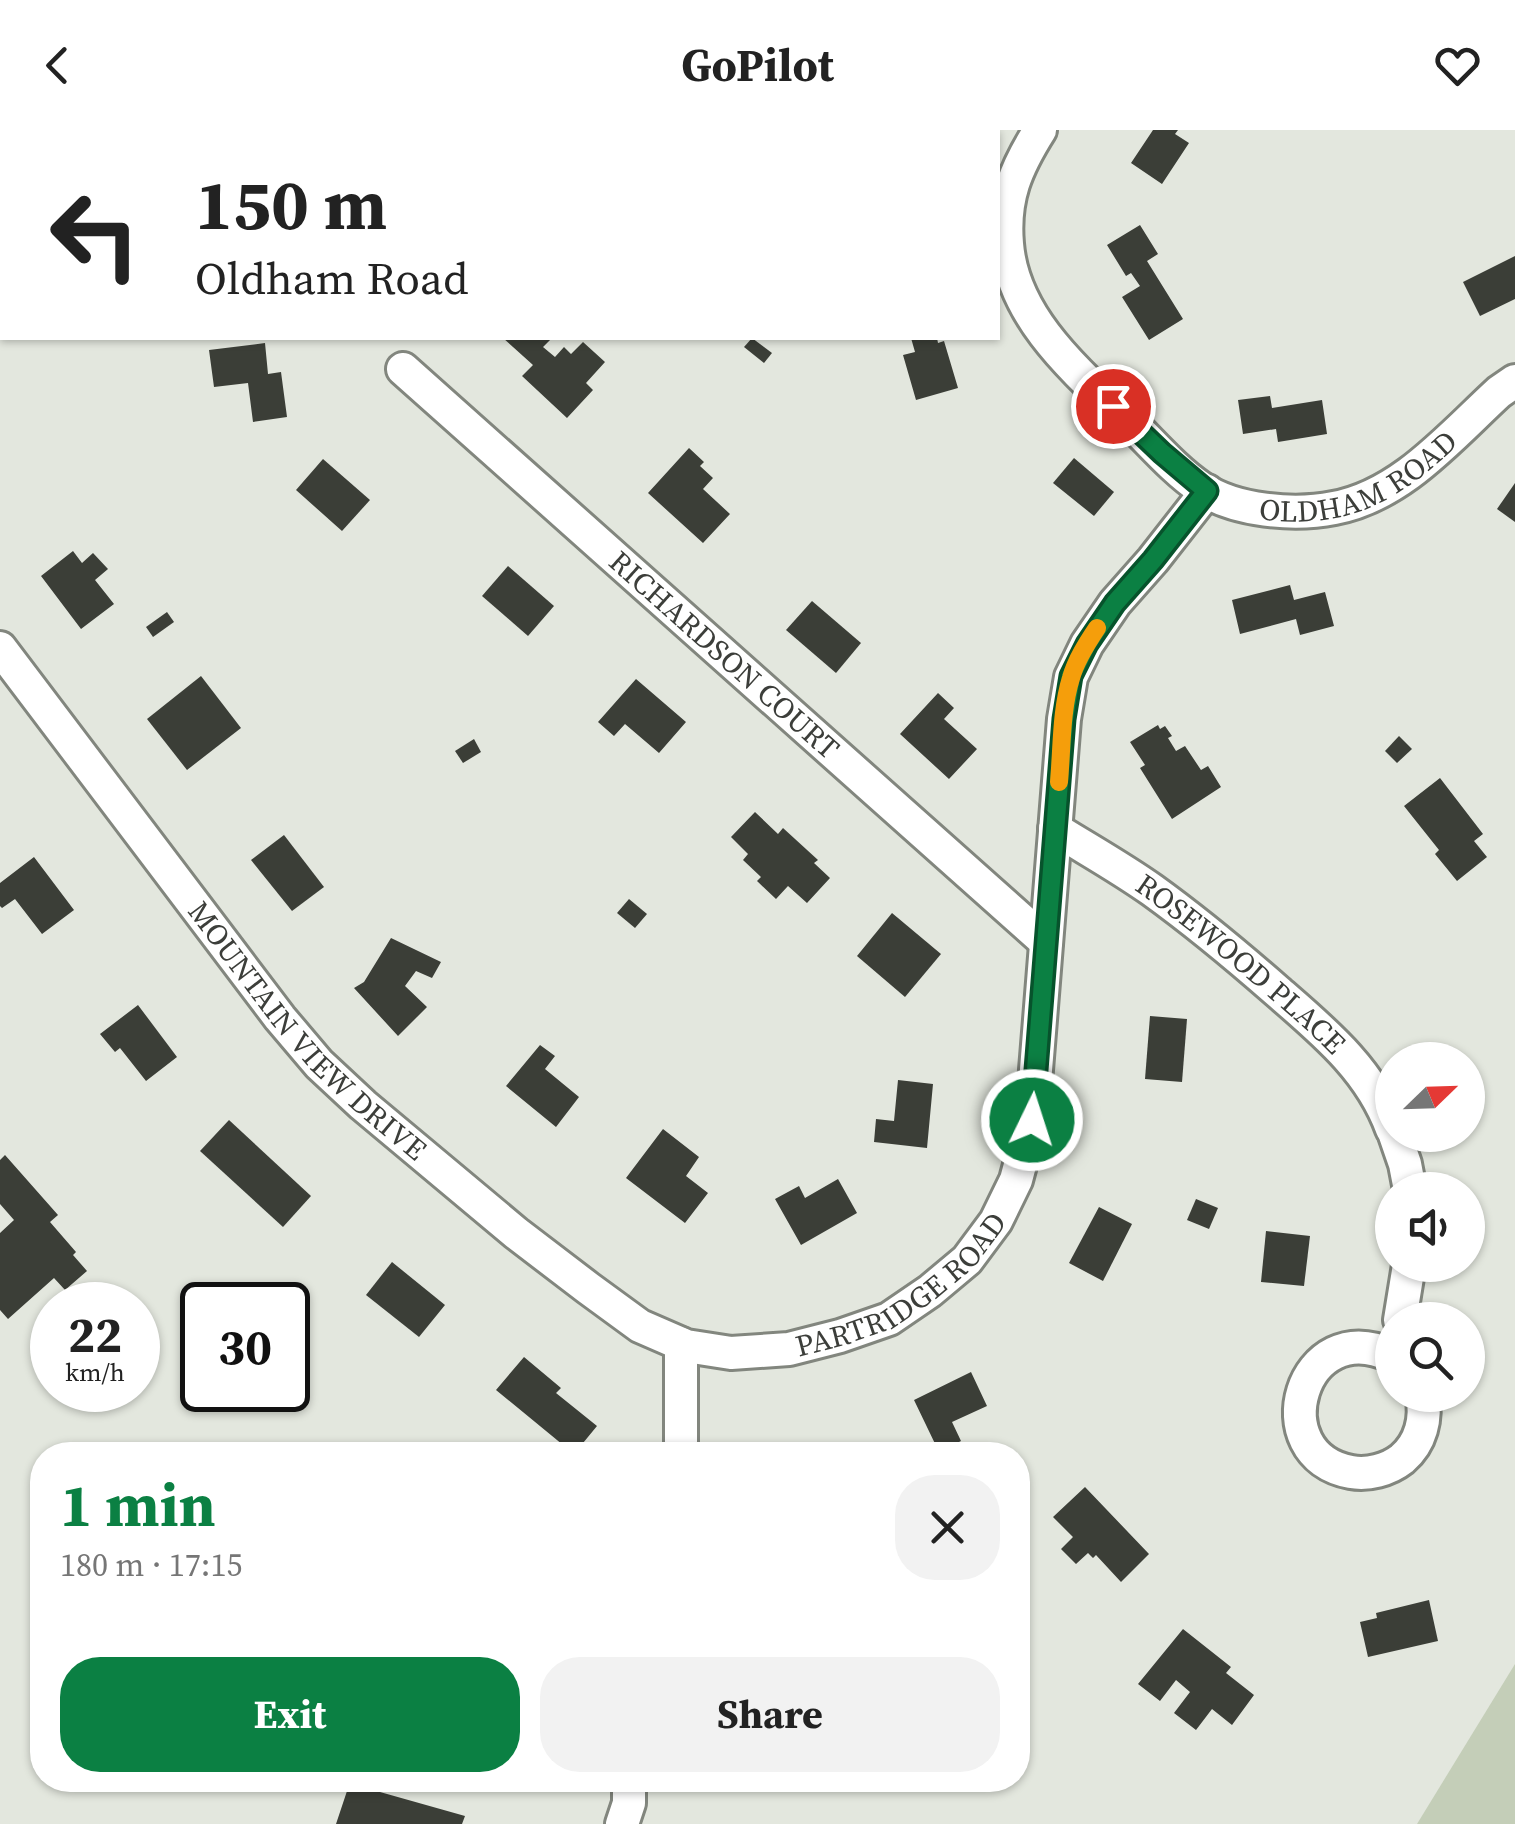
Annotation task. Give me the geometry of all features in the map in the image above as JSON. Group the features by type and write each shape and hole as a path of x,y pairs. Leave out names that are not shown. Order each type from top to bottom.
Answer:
{"street":[{"name":"OLDHAM ROAD","path":"1040,130 1022,158 1007,200 1007,247 1020,294 1039,327 1064,358 1207,491 1241,505 1283,512 1335,508 1374,494 1409,474 1515,381"},
{"name":"RICHARDSON COURT","path":"403,369 1046,942"},
{"name":"PARTRIDGE ROAD","path":"681,1344 732,1353 789,1348 889,1319 967,1260 996,1221 1016,1180 1032,1120 1064,719 1071,676 1115,603 1207,491"},
{"name":"MOUNTAIN VIEW DRIVE","path":"0,648 280,1018 320,1064 426,1160 516,1233 640,1326 681,1344"},
{"name":"ROSEWOOD PLACE","path":"1055,829 1152,890 1240,959 1345,1052 1375,1094"},
{"path":"681,1344 681,1442"},
{"path":"1375,1349 1339,1351 1318,1365 1304,1386 1298,1411 1311,1447 1330,1464 1354,1473 1378,1471 1401,1459 1417,1440 1424,1412"},
{"path":"622,1824 629,1792"}],"green space":[{"path":"1515,1664 1515,1824 1417,1824"}],"building":[{"path":"1153,130 1178,130 1175,134 1189,143 1162,184 1131,163"},
{"path":"1140,225 1158,254 1147,261 1183,319 1149,340 1122,297 1140,286 1131,273 1126,276 1107,245"},
{"path":"1515,256 1515,299 1480,316 1463,282"},
{"path":"505,340 550,340 543,347 555,357 564,347 571,354 583,342 605,362 586,383 593,390 567,418 522,376 533,365"},
{"path":"755,340 772,353 764,363 744,347"},
{"path":"912,340 944,341 958,388 916,400 903,355 915,352"},
{"path":"265,343 268,374 281,372 287,417 253,422 248,383 214,387 209,350"},
{"path":"1270,396 1272,408 1322,400 1327,434 1278,442 1276,429 1243,434 1238,400"},
{"path":"689,448 713,478 703,489 730,514 703,543 648,493"},
{"path":"1074,458 1114,492 1094,516 1053,483"},
{"path":"323,459 370,500 342,531 296,490"},
{"path":"1515,483 1515,522 1497,509"},
{"path":"73,551 82,563 93,553 108,569 95,580 114,604 81,629 41,576"},
{"path":"508,566 554,606 528,636 482,596"},
{"path":"1290,585 1294,600 1325,592 1334,626 1300,635 1296,619 1240,634 1232,600"},
{"path":"812,601 861,643 836,673 786,630"},
{"path":"167,612 174,622 153,637 146,627"},
{"path":"201,676 241,728 187,770 147,719"},
{"path":"636,679 686,722 659,753 625,724 614,736 598,722"},
{"path":"938,693 954,708 944,719 977,749 949,779 900,734"},
{"path":"1158,725 1160,729 1165,726 1172,736 1168,738 1176,751 1185,746 1201,770 1208,766 1221,787 1172,819 1140,768 1145,765 1130,742"},
{"path":"1399,736 1412,749 1397,763 1385,751"},
{"path":"474,739 481,752 463,763 455,751"},
{"path":"1440,778 1483,834 1474,841 1487,857 1457,881 1435,854 1439,850 1404,806"},
{"path":"755,812 778,834 783,828 818,860 814,863 830,878 807,903 788,886 776,899 743,860 748,854 731,837"},
{"path":"284,835 324,887 292,911 251,860"},
{"path":"34,857 74,910 42,934 15,899 0,906 0,883"},
{"path":"629,899 647,914 635,928 617,913"},
{"path":"892,913 941,954 905,997 857,956"},
{"path":"391,938 441,962 432,978 416,971 405,986 427,1007 398,1036 354,988 364,982"},
{"path":"138,1005 177,1057 146,1081 120,1048 115,1052 100,1034"},
{"path":"1150,1016 1187,1019 1182,1082 1145,1079"},
{"path":"540,1045 555,1056 545,1069 579,1097 556,1127 506,1086"},
{"path":"898,1080 933,1084 927,1148 874,1142 876,1119 894,1121"},
{"path":"229,1120 311,1196 283,1227 200,1151"},
{"path":"663,1129 699,1157 686,1176 708,1193 685,1223 626,1178"},
{"path":"5,1155 58,1215 50,1222 87,1271 74,1282 58,1282 54,1278 50,1282 30,1282 30,1299 8,1319 0,1310 0,1233 14,1220 0,1204 0,1160"},
{"path":"838,1179 857,1213 801,1245 775,1199 799,1186 805,1198"},
{"path":"1196,1199 1218,1208 1209,1229 1187,1220"},
{"path":"1099,1207 1132,1224 1103,1281 1069,1263"},
{"path":"1266,1231 1310,1236 1304,1286 1261,1282"},
{"path":"392,1262 445,1305 419,1337 366,1295"},
{"path":"524,1357 561,1388 556,1393 597,1426 584,1442 559,1442 496,1390"},
{"path":"971,1372 987,1406 952,1422 961,1441 934,1442 914,1400"},
{"path":"1085,1487 1149,1554 1121,1582 1096,1555 1093,1558 1088,1553 1076,1564 1061,1549 1073,1537 1053,1517"},
{"path":"1429,1600 1438,1641 1368,1657 1360,1622 1377,1618 1376,1613"},
{"path":"1183,1629 1231,1667 1226,1673 1254,1695 1232,1725 1212,1709 1196,1730 1174,1713 1190,1692 1176,1680 1160,1701 1138,1684"},
{"path":"347,1792 380,1792 465,1816 462,1824 336,1824"}],"slow traffic":[{"path":"1059,782 1071,676 1097,628"}],"route":[{"path":"1032,1120 1064,719 1071,676 1115,603 1207,491 1113,406"}]}
